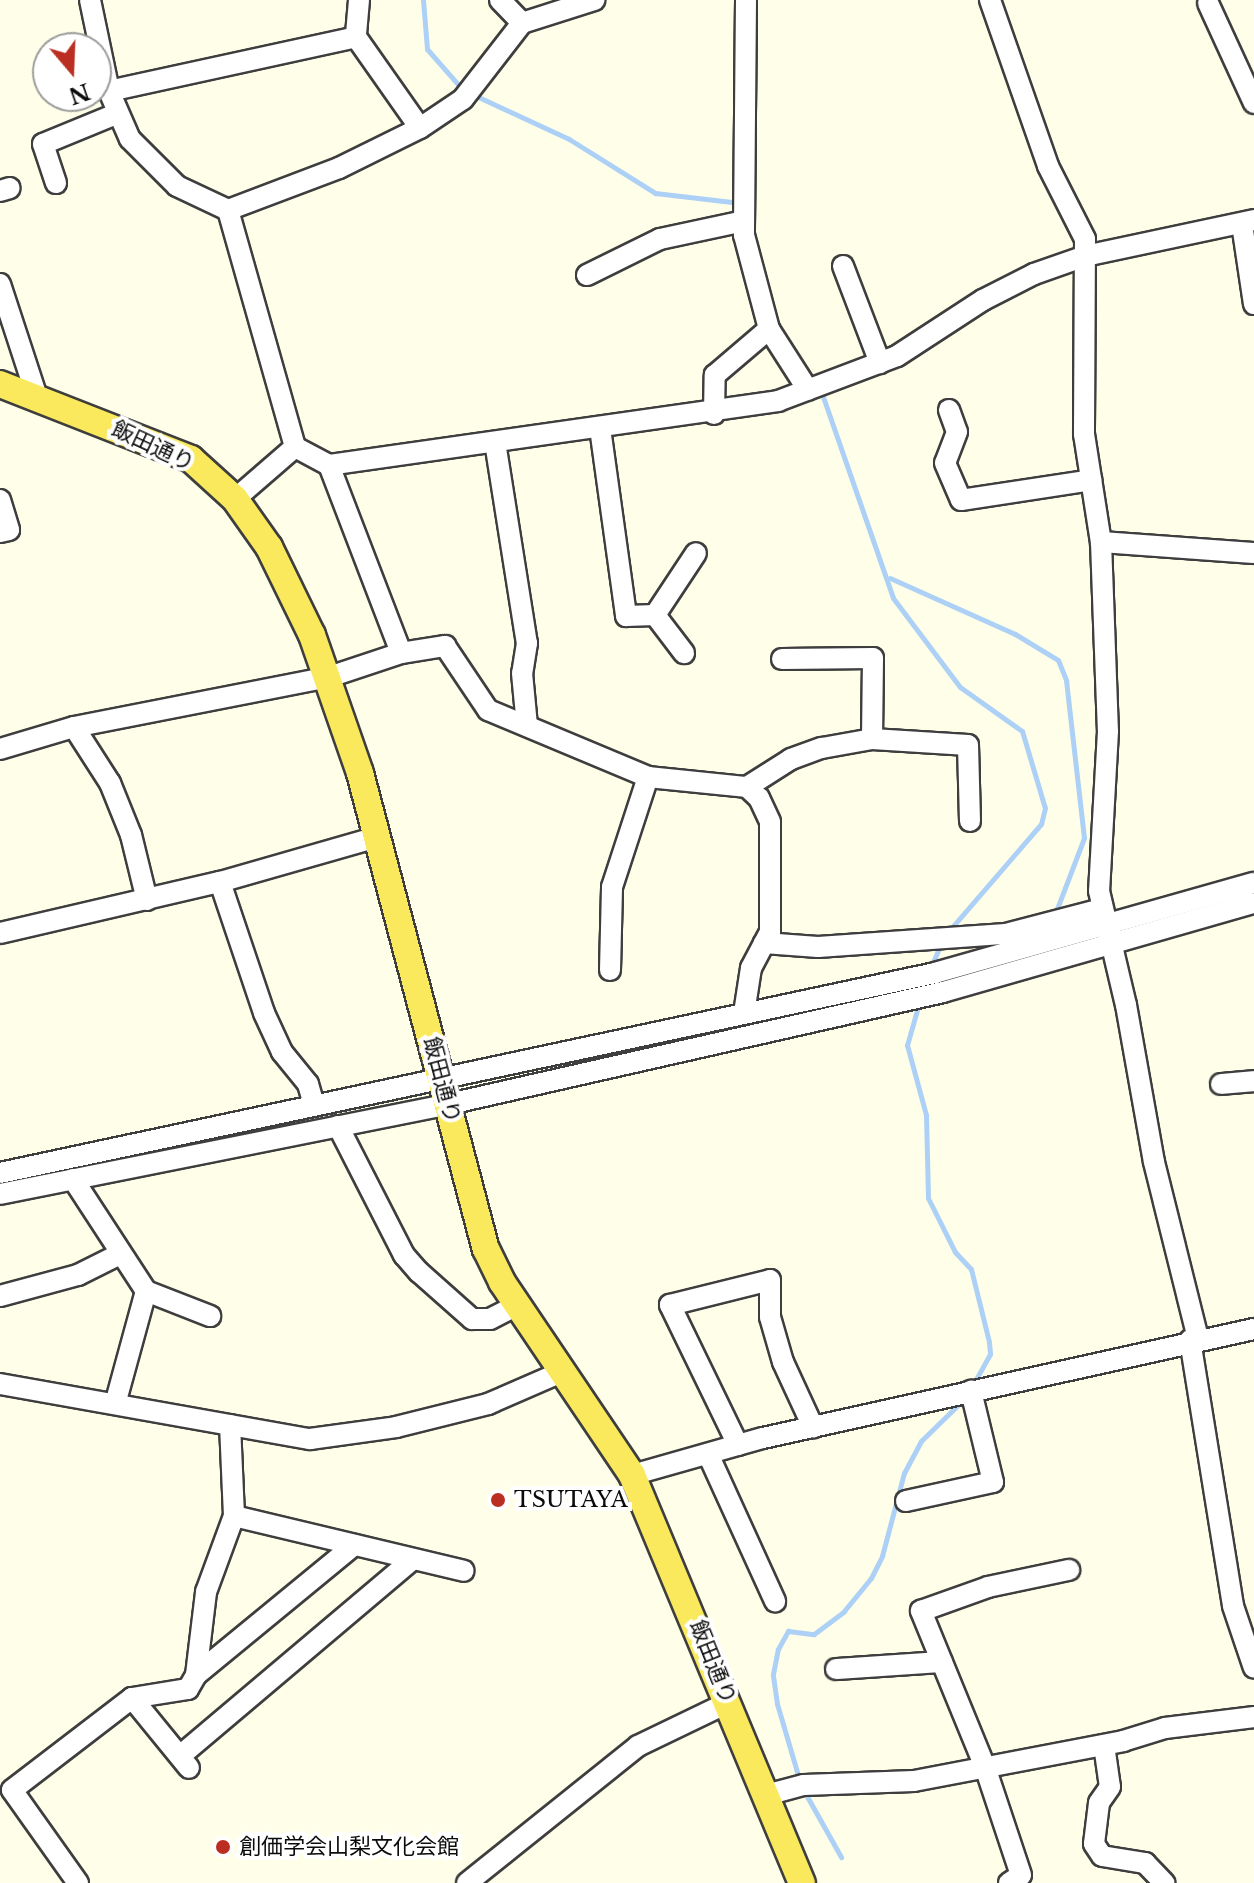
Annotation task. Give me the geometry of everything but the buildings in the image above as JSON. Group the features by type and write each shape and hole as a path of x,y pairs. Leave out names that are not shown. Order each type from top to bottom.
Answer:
{"main road":[{"name":"飯田通り","path":"0,384 191,459 235,499 275,558 329,677 377,837 486,1249 518,1305 632,1475 802,1883"}],"street":[{"path":"90,0 97,32"},
{"path":"359,0 356,37 420,128"},
{"path":"500,0 522,23"},
{"path":"112,101 130,139 177,186 228,210 339,168 420,128 463,99 522,23 594,0"},
{"path":"746,0 744,221 769,329 808,390"},
{"path":"990,0 1048,166 1085,239 1084,407 1101,542 1108,731 1099,891 1154,1162 1194,1339 1233,1606 1254,1668"},
{"path":"1208,3 1254,103"},
{"path":"112,90 356,37"},
{"path":"56,183 43,144 116,114"},
{"path":"228,210 295,447 329,465 714,414 808,390 880,363 983,300 1085,256 1248,222 1254,304"},
{"path":"587,275 660,239 744,221"},
{"path":"843,266 880,363"},
{"path":"0,284 37,397"},
{"path":"714,414 715,375 769,329"},
{"path":"949,410 957,432 945,463 961,500 1091,480"},
{"path":"600,428 626,616 655,615"},
{"path":"495,442 527,643 522,673 527,726"},
{"path":"235,499 295,447"},
{"path":"329,465 401,653"},
{"path":"0,500 9,530 0,532"},
{"path":"1101,542 1254,553"},
{"path":"655,615 696,553"},
{"path":"655,615 684,653"},
{"path":"0,749 74,727 329,677 401,653 445,646 488,710 648,777 747,787 791,759 872,739 968,745 970,821"},
{"path":"782,659 873,658 872,739"},
{"path":"74,727 110,783 131,835 147,900"},
{"path":"610,970 612,887 648,777"},
{"path":"744,1013 751,968 770,932 770,822 768,810 747,787"},
{"path":"0,933 220,882 377,837"},
{"path":"220,882 264,1013 282,1052 308,1084 314,1105"},
{"path":"0,1173 935,973 1107,927 1254,883"},
{"path":"764,943 818,947 1107,927 1254,903"},
{"path":"0,1194 449,1104 943,992 1107,927"},
{"path":"1221,1084 1254,1081"},
{"path":"338,1126 404,1255 419,1272 472,1319 490,1319 518,1305"},
{"path":"73,1179 146,1291 210,1316"},
{"path":"0,1296 78,1275 120,1254"},
{"path":"738,1445 670,1305 770,1280 770,1317 779,1347 813,1427"},
{"path":"115,1404 146,1291"},
{"path":"632,1475 813,1427 971,1391 1094,1368 1194,1339 1254,1329"},
{"path":"0,1384 310,1439 356,1434 488,1404 564,1371"},
{"path":"906,1501 993,1482 971,1391"},
{"path":"196,1675 206,1592 234,1516 230,1425"},
{"path":"708,1454 775,1601"},
{"path":"234,1516 464,1571"},
{"path":"78,1883 6,1791 132,1698 188,1689 196,1675 354,1545"},
{"path":"132,1698 185,1762 413,1559"},
{"path":"1009,1883 1021,1875 985,1767 921,1611 988,1587 1069,1570"},
{"path":"836,1669 942,1662"},
{"path":"467,1883 638,1746 729,1702"},
{"path":"766,1795 804,1785 914,1781 1104,1745 1165,1728 1254,1717"},
{"path":"1104,1745 1110,1787 1099,1803 1094,1844 1102,1856 1145,1863 1164,1883"}],"waterway":[{"path":"423,0 427,49 463,90"},
{"path":"472,94 569,139 655,193 740,203"},
{"path":"821,391 893,598 960,687 1022,731 1045,808 1041,824 946,934"},
{"path":"890,578 1015,634 1058,660 1066,680 1084,838 1055,914"},
{"path":"931,967 941,943"},
{"path":"919,1003 907,1045 926,1115 928,1198 955,1252 971,1269 989,1342 990,1354 973,1385"},
{"path":"800,1782 777,1704 773,1674 778,1649 788,1631 814,1634 844,1611 871,1578 882,1556 904,1473 921,1441 963,1400"},
{"path":"804,1791 841,1857"}],"place":[{"name":"TSUTAYA","path":"498,1500"},
{"name":"創価学会山梨文化会館","path":"223,1847"}]}
